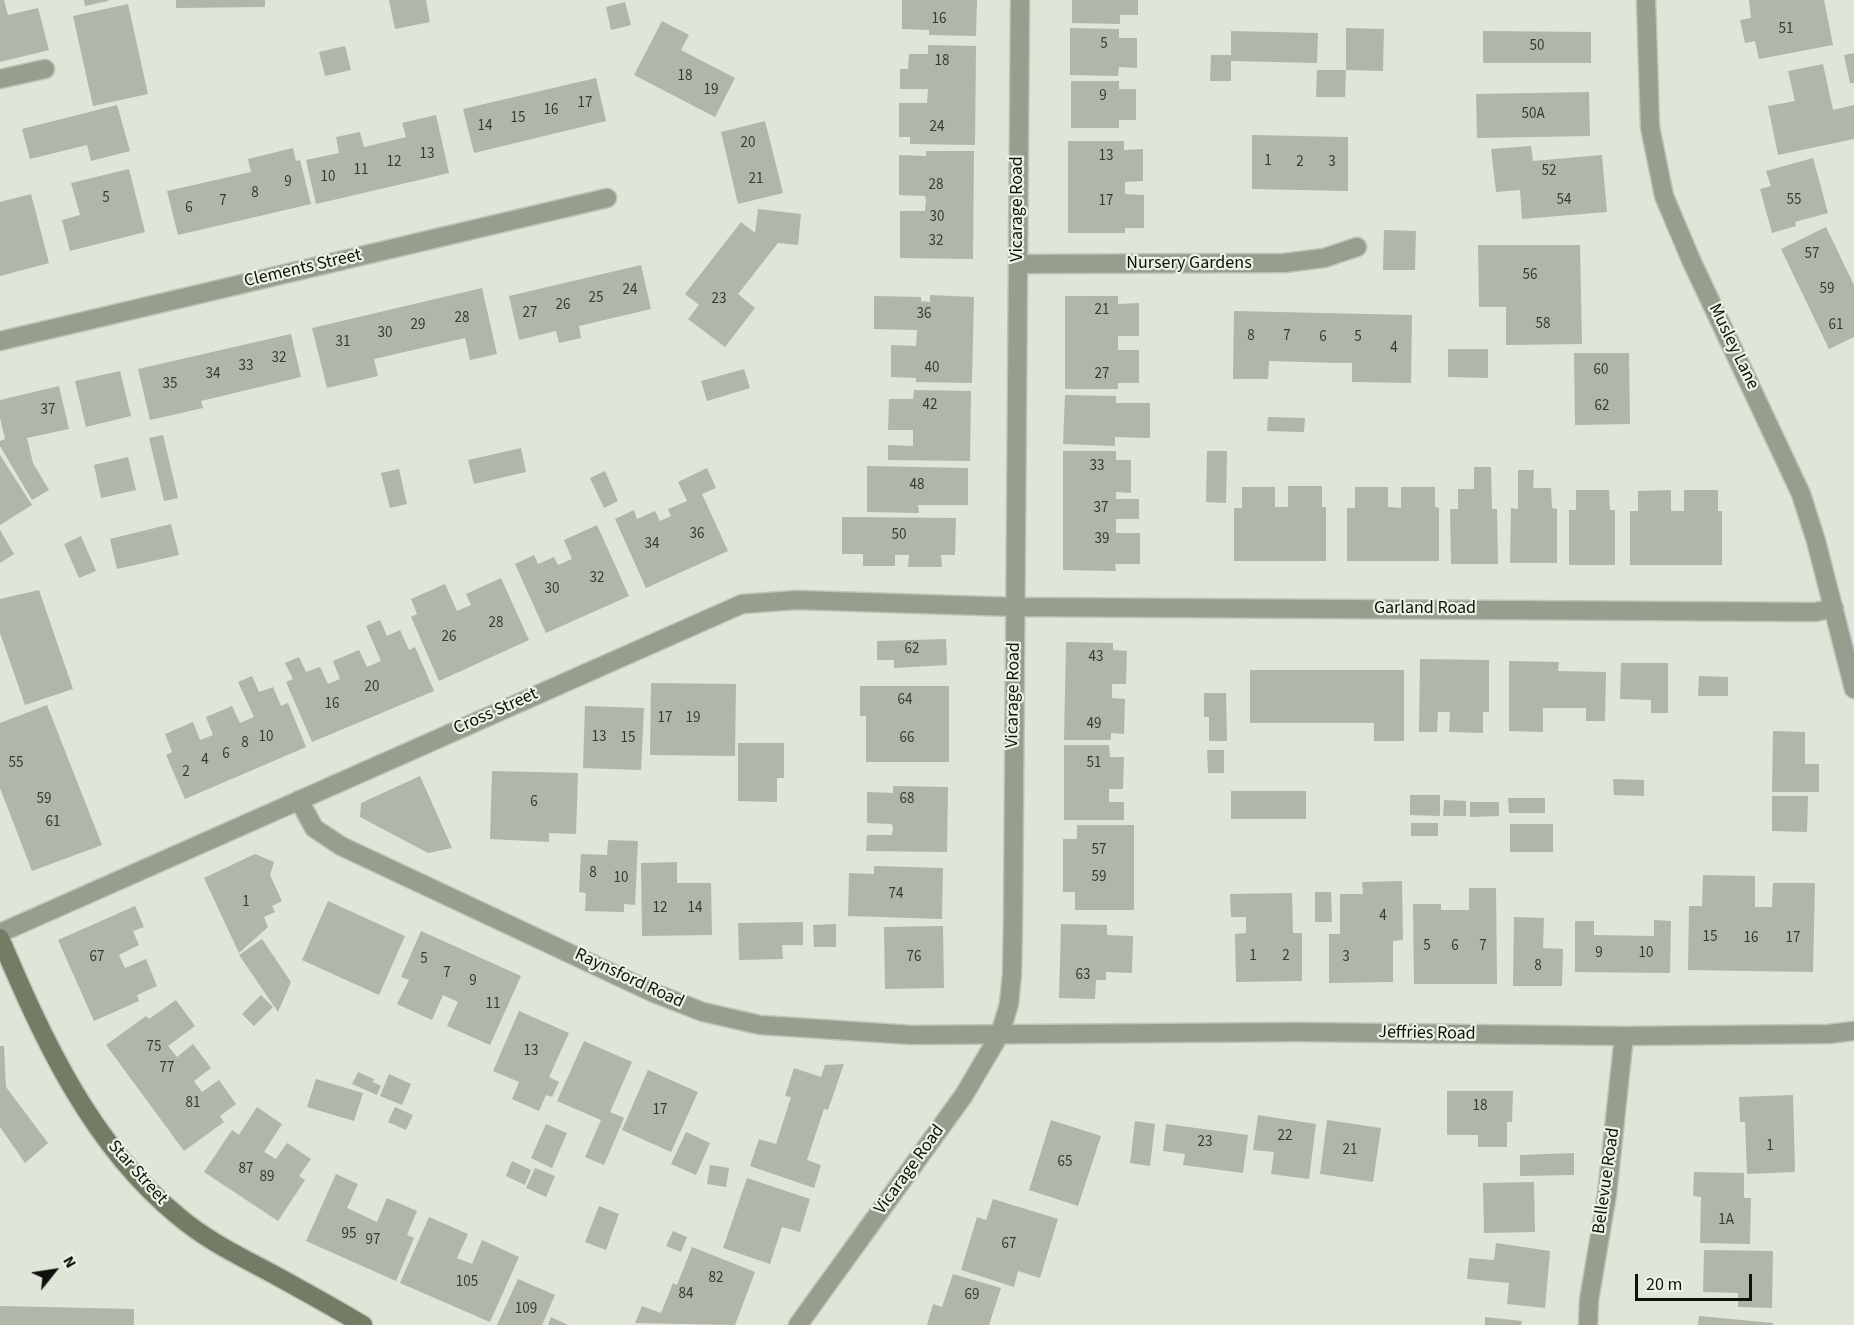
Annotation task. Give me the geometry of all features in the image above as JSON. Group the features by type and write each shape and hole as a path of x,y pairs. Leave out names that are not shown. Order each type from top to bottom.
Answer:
{"main road":[{"name":"Star Street","path":"0,938 51,1053 110,1145 146,1187 178,1217 216,1243 363,1325"}],"street":[{"name":"Vicarage Road","path":"798,1325 964,1095 1000,1034 1008,1004 1012,974 1020,0"},
{"name":"Musley Lane","path":"1646,0 1650,127 1664,196 1691,260 1801,494 1834,608 1854,689"},
{"path":"0,79 45,69"},
{"name":"Clements Street","path":"0,341 607,198"},
{"name":"Nursery Gardens","path":"1018,264 1284,263 1324,258 1357,248"},
{"name":"Cross Street","path":"0,933 742,604 797,600 1016,607"},
{"name":"Garland Road","path":"1016,607 1803,612 1834,608"},
{"name":"Raynsford Road","path":"299,800 314,828 341,846 654,993 703,1012 760,1024 821,1030 912,1035 1000,1034"},
{"name":"Jeffries Road","path":"1000,1034 1300,1032 1624,1036 1829,1034 1854,1031"},
{"name":"Bellevue Road","path":"1588,1325 1589,1300 1607,1194 1624,1036"}],"building":[{"path":"0,0 4,0 8,15 38,8 49,50 0,62"},
{"path":"84,0 108,0 108,1 85,6"},
{"path":"176,0 265,0 265,7 176,8"},
{"path":"389,0 426,0 430,22 395,29"},
{"path":"902,0 977,0 976,36 929,35 929,30 902,29"},
{"path":"1072,0 1138,0 1138,15 1120,15 1120,24 1072,23"},
{"path":"1749,0 1824,0 1833,45 1759,59 1755,41 1745,43 1740,20 1751,18"},
{"path":"625,2 631,25 611,30 606,7"},
{"path":"128,4 148,94 93,106 73,16"},
{"path":"662,21 689,35 681,50 735,78 715,117 634,75"},
{"path":"1070,28 1119,29 1119,38 1137,38 1137,68 1119,67 1118,76 1070,75"},
{"path":"1346,28 1384,29 1383,71 1346,70"},
{"path":"1231,31 1318,33 1317,63 1231,61 1231,81 1210,81 1211,55 1231,55"},
{"path":"1483,31 1591,32 1591,63 1483,63"},
{"path":"928,45 976,46 975,145 910,144 910,137 899,137 899,103 927,103 928,89 900,89 900,69 908,69 909,54 928,54"},
{"path":"345,46 351,70 325,76 319,52"},
{"path":"1854,53 1854,83 1850,83 1844,55"},
{"path":"1823,64 1833,110 1854,105 1854,139 1778,155 1768,106 1795,101 1788,71"},
{"path":"1317,70 1346,70 1345,97 1316,97"},
{"path":"596,78 606,121 474,153 463,109"},
{"path":"1071,81 1119,81 1119,89 1136,89 1136,120 1119,120 1119,128 1071,128"},
{"path":"1589,92 1590,136 1477,138 1476,94"},
{"path":"117,105 130,151 91,161 87,145 30,159 22,129"},
{"path":"436,115 449,173 316,204 306,160 339,153 336,137 360,132 364,147 406,137 402,123"},
{"path":"765,121 783,193 738,204 721,132"},
{"path":"1252,135 1348,137 1348,191 1252,189"},
{"path":"1068,141 1124,141 1124,150 1143,149 1143,181 1125,182 1125,194 1144,195 1144,228 1125,228 1125,233 1068,233"},
{"path":"1531,146 1533,161 1602,155 1607,212 1522,219 1520,190 1496,192 1491,149"},
{"path":"293,148 296,161 300,160 311,204 178,235 167,191 251,172 248,159"},
{"path":"926,151 974,151 973,259 900,258 900,211 925,211 926,200 925,196 899,195 899,155 926,156"},
{"path":"1813,158 1828,213 1795,222 1796,226 1772,233 1760,189 1771,186 1766,171"},
{"path":"129,169 145,232 70,251 62,220 80,215 71,183"},
{"path":"31,194 49,263 0,276 0,202"},
{"path":"758,209 801,214 798,245 778,243 738,294 755,308 725,347 688,319 699,305 685,294 741,222 755,233"},
{"path":"1826,227 1854,285 1854,337 1829,349 1781,249"},
{"path":"1384,230 1416,231 1415,270 1383,270"},
{"path":"1478,245 1580,245 1582,344 1506,345 1506,307 1479,307"},
{"path":"641,265 651,309 579,326 581,338 559,343 556,331 519,340 509,296"},
{"path":"482,288 497,354 470,360 465,338 374,359 378,376 327,388 312,328"},
{"path":"930,295 974,297 972,383 916,382 916,378 891,377 891,345 916,346 917,330 874,329 874,296 921,297 921,301 930,302"},
{"path":"1065,296 1118,296 1118,304 1139,303 1139,336 1118,336 1118,350 1139,350 1139,383 1118,383 1118,389 1065,389"},
{"path":"1234,311 1412,315 1411,383 1352,382 1352,363 1269,361 1268,379 1233,379"},
{"path":"291,334 301,377 201,401 203,408 150,420 138,369"},
{"path":"1448,349 1488,349 1488,378 1448,377"},
{"path":"1574,353 1629,353 1630,424 1575,425"},
{"path":"744,369 750,388 707,401 701,381"},
{"path":"120,371 131,416 86,427 75,381"},
{"path":"59,386 69,429 27,438 33,463 49,490 32,500 0,446 0,441 5,439 0,418 0,400"},
{"path":"914,390 971,391 970,461 888,460 888,445 913,446 913,430 888,430 889,399 913,399"},
{"path":"1065,395 1116,396 1116,403 1150,403 1150,438 1115,437 1115,446 1063,444"},
{"path":"1268,417 1305,418 1304,432 1267,431"},
{"path":"163,435 178,498 164,501 149,438"},
{"path":"521,448 526,472 474,484 468,460"},
{"path":"1063,451 1116,451 1116,460 1131,460 1131,493 1116,492 1116,499 1139,499 1139,519 1116,519 1116,533 1140,533 1140,564 1115,564 1116,571 1063,570"},
{"path":"1207,451 1227,451 1226,503 1206,502"},
{"path":"0,455 32,505 0,525"},
{"path":"128,457 136,490 101,498 94,465"},
{"path":"867,466 968,468 968,505 918,505 919,513 867,512"},
{"path":"1474,467 1491,467 1492,509 1497,509 1498,564 1451,564 1450,509 1458,509 1458,489 1474,489"},
{"path":"707,468 716,488 702,494 728,551 646,588 615,519 634,510 637,519 655,511 660,521 671,516 668,509 687,501 678,482"},
{"path":"399,469 407,504 390,508 381,473"},
{"path":"1518,470 1534,470 1533,488 1551,488 1552,508 1557,509 1557,563 1510,563 1511,508 1518,509"},
{"path":"605,471 618,501 604,508 590,478"},
{"path":"1288,486 1322,486 1322,507 1326,507 1326,561 1234,561 1234,508 1242,508 1242,487 1275,487 1275,507 1288,507"},
{"path":"1355,487 1388,487 1388,507 1401,508 1401,487 1435,487 1435,507 1439,508 1439,561 1347,561 1347,508 1355,508"},
{"path":"1576,490 1609,490 1610,510 1615,510 1615,565 1569,565 1569,510 1576,510"},
{"path":"1671,490 1671,511 1684,511 1684,490 1718,490 1718,511 1722,511 1722,565 1630,565 1630,511 1638,511 1638,491"},
{"path":"842,517 956,518 955,555 941,555 942,567 908,567 909,555 895,555 895,566 863,566 863,554 842,554"},
{"path":"171,524 179,555 117,569 110,539"},
{"path":"597,525 629,596 546,633 515,564 534,555 538,564 554,557 558,565 572,559 564,540"},
{"path":"0,530 14,554 0,563"},
{"path":"81,536 96,571 79,578 64,544"},
{"path":"501,578 529,640 439,681 411,617 417,614 411,599 445,584 457,611 471,605 466,594"},
{"path":"39,590 73,689 25,705 0,633 0,599"},
{"path":"380,620 387,636 400,630 409,650 415,647 434,691 312,742 286,682 293,679 285,663 299,657 306,672 320,667 328,684 340,679 333,661 359,650 367,667 381,661 366,626"},
{"path":"946,639 947,665 894,668 894,660 877,660 877,641"},
{"path":"1066,642 1113,643 1113,650 1127,651 1126,684 1112,684 1112,698 1125,699 1124,734 1111,733 1111,740 1064,740"},
{"path":"1420,659 1489,660 1489,712 1483,712 1483,733 1449,732 1450,712 1438,712 1437,732 1419,732"},
{"path":"1509,661 1559,662 1558,671 1606,672 1605,721 1586,721 1586,708 1543,708 1543,732 1509,731"},
{"path":"1621,663 1668,663 1668,713 1651,713 1651,700 1620,699"},
{"path":"1250,670 1404,670 1404,741 1374,741 1374,723 1250,723"},
{"path":"252,676 259,692 273,687 281,706 288,703 306,747 185,799 166,755 172,752 165,734 193,722 200,740 213,735 206,717 232,706 240,723 254,717 238,682"},
{"path":"1699,676 1728,677 1728,696 1698,696"},
{"path":"651,683 736,684 735,756 650,755"},
{"path":"860,686 949,686 949,762 866,762 866,716 860,716"},
{"path":"1204,693 1226,693 1227,741 1209,741 1209,717 1204,717"},
{"path":"47,705 102,845 32,871 0,788 0,723"},
{"path":"585,706 644,708 641,770 583,768"},
{"path":"1773,731 1805,732 1805,764 1819,764 1819,792 1772,792"},
{"path":"738,743 784,743 784,778 777,778 777,802 738,801"},
{"path":"1064,745 1109,745 1110,757 1124,757 1123,789 1109,789 1109,802 1124,802 1124,820 1064,820"},
{"path":"1207,750 1224,750 1224,773 1208,773"},
{"path":"492,771 578,773 576,834 549,833 549,842 490,839"},
{"path":"420,776 452,848 428,853 360,817 361,803"},
{"path":"1613,779 1644,780 1644,796 1614,795"},
{"path":"893,786 948,787 947,852 866,851 867,835 892,835 893,829 892,824 867,823 867,792 893,793"},
{"path":"1231,791 1306,791 1306,819 1231,819"},
{"path":"1410,795 1440,795 1440,816 1410,815"},
{"path":"1772,796 1808,796 1807,832 1772,831"},
{"path":"1508,798 1545,798 1545,813 1509,813"},
{"path":"1444,800 1466,801 1466,816 1443,816"},
{"path":"1470,802 1499,802 1499,816 1470,817"},
{"path":"1411,823 1438,823 1438,836 1411,836"},
{"path":"1510,824 1553,824 1553,852 1510,852"},
{"path":"1077,825 1134,825 1134,910 1075,910 1075,892 1063,892 1063,839 1077,839"},
{"path":"608,840 638,841 635,905 624,904 624,912 585,911 586,893 579,892 581,854 607,855"},
{"path":"255,854 274,862 270,875 282,901 272,906 275,912 264,917 268,927 239,953 204,878"},
{"path":"677,862 677,883 711,883 712,935 642,936 641,863"},
{"path":"874,866 943,868 942,919 848,916 849,873 874,874"},
{"path":"1703,875 1755,876 1755,907 1772,907 1773,883 1815,883 1813,972 1688,970 1689,906 1702,906"},
{"path":"1402,881 1403,940 1393,941 1393,982 1329,983 1329,934 1340,934 1340,894 1363,894 1362,882"},
{"path":"1469,888 1496,888 1497,984 1414,984 1413,904 1441,904 1441,910 1469,910"},
{"path":"1315,892 1331,892 1332,922 1315,922"},
{"path":"1292,893 1293,933 1302,933 1302,981 1236,982 1235,934 1246,933 1246,917 1231,917 1230,894"},
{"path":"328,901 405,936 379,995 302,960"},
{"path":"135,906 144,927 133,931 139,945 119,955 125,968 146,959 157,986 137,995 139,1001 94,1021 58,940"},
{"path":"1514,917 1544,918 1543,948 1563,949 1562,986 1513,986"},
{"path":"1654,920 1671,921 1670,973 1575,972 1575,921 1594,921 1594,935 1654,936"},
{"path":"803,922 803,945 782,945 783,959 739,960 738,923"},
{"path":"836,924 836,947 814,947 813,925"},
{"path":"1061,924 1107,925 1107,935 1133,936 1132,973 1106,972 1106,980 1096,980 1095,999 1059,998"},
{"path":"943,926 944,988 885,989 884,927"},
{"path":"421,931 521,976 490,1045 447,1026 458,1002 443,995 432,1020 397,1004 409,980 401,977"},
{"path":"262,939 291,982 278,1012 239,955"},
{"path":"261,995 273,1007 254,1026 242,1014"},
{"path":"176,1000 195,1026 168,1046 177,1057 193,1044 211,1068 194,1081 202,1092 219,1080 236,1104 220,1116 224,1122 184,1151 106,1045 146,1016 149,1019"},
{"path":"519,1011 569,1033 549,1077 559,1082 552,1097 546,1095 539,1111 512,1099 519,1082 493,1071"},
{"path":"584,1041 632,1062 610,1112 624,1118 604,1165 585,1157 601,1120 557,1101"},
{"path":"0,1046 4,1046 6,1087 48,1143 25,1163 0,1127"},
{"path":"844,1064 828,1110 824,1109 807,1160 821,1165 814,1188 750,1166 759,1139 776,1144 791,1097 785,1096 794,1068 821,1077 825,1065"},
{"path":"648,1070 698,1092 671,1152 622,1130"},
{"path":"358,1072 374,1079 373,1082 381,1086 377,1095 352,1084"},
{"path":"389,1074 411,1084 402,1105 380,1096"},
{"path":"316,1079 363,1093 354,1121 307,1107"},
{"path":"1447,1091 1513,1091 1512,1122 1507,1122 1507,1147 1478,1147 1478,1135 1447,1135"},
{"path":"1793,1095 1795,1172 1747,1174 1745,1122 1740,1122 1739,1097"},
{"path":"257,1107 282,1124 264,1152 276,1159 287,1143 311,1159 299,1176 305,1180 278,1221 204,1172 232,1130 239,1135"},
{"path":"395,1107 413,1115 406,1130 388,1122"},
{"path":"1258,1115 1316,1124 1309,1179 1271,1174 1274,1152 1253,1150"},
{"path":"1051,1120 1101,1136 1078,1206 1029,1190"},
{"path":"1327,1120 1381,1128 1373,1182 1320,1174"},
{"path":"1135,1121 1155,1124 1150,1166 1130,1163"},
{"path":"546,1124 567,1133 552,1168 531,1158"},
{"path":"1166,1124 1248,1135 1243,1173 1183,1165 1185,1154 1163,1151"},
{"path":"686,1132 710,1143 696,1175 671,1164"},
{"path":"1574,1153 1574,1175 1520,1176 1520,1155"},
{"path":"512,1161 531,1170 525,1185 506,1176"},
{"path":"710,1165 729,1168 726,1187 707,1184"},
{"path":"535,1168 555,1176 546,1197 526,1188"},
{"path":"1694,1172 1744,1173 1744,1198 1751,1198 1750,1244 1700,1243 1701,1197 1693,1196"},
{"path":"336,1174 358,1184 347,1208 377,1222 387,1198 417,1211 407,1235 414,1238 396,1281 306,1241"},
{"path":"747,1178 810,1199 800,1232 782,1227 770,1264 723,1248"},
{"path":"1534,1182 1535,1232 1484,1233 1483,1183"},
{"path":"993,1199 1058,1219 1040,1278 1018,1271 1014,1287 961,1270 977,1217 986,1220"},
{"path":"599,1206 619,1214 606,1250 585,1242"},
{"path":"429,1217 468,1234 457,1258 472,1264 482,1240 519,1257 490,1322 400,1283"},
{"path":"673,1231 687,1237 681,1252 666,1246"},
{"path":"1496,1243 1550,1251 1545,1308 1507,1304 1509,1283 1467,1279 1469,1258 1494,1260"},
{"path":"692,1247 755,1272 735,1325 635,1323 642,1306 661,1313 673,1283 677,1285"},
{"path":"1704,1250 1773,1251 1772,1308 1738,1307 1738,1293 1703,1292"},
{"path":"953,1274 1001,1288 989,1325 927,1325 933,1304 942,1307"},
{"path":"518,1279 555,1295 542,1325 497,1325"},
{"path":"0,1306 134,1309 134,1325 0,1325"},
{"path":"1699,1316 1773,1323 1773,1325 1698,1325"},
{"path":"551,1317 568,1325 548,1325"},
{"path":"1485,1317 1522,1321 1521,1325 1485,1325"}]}
